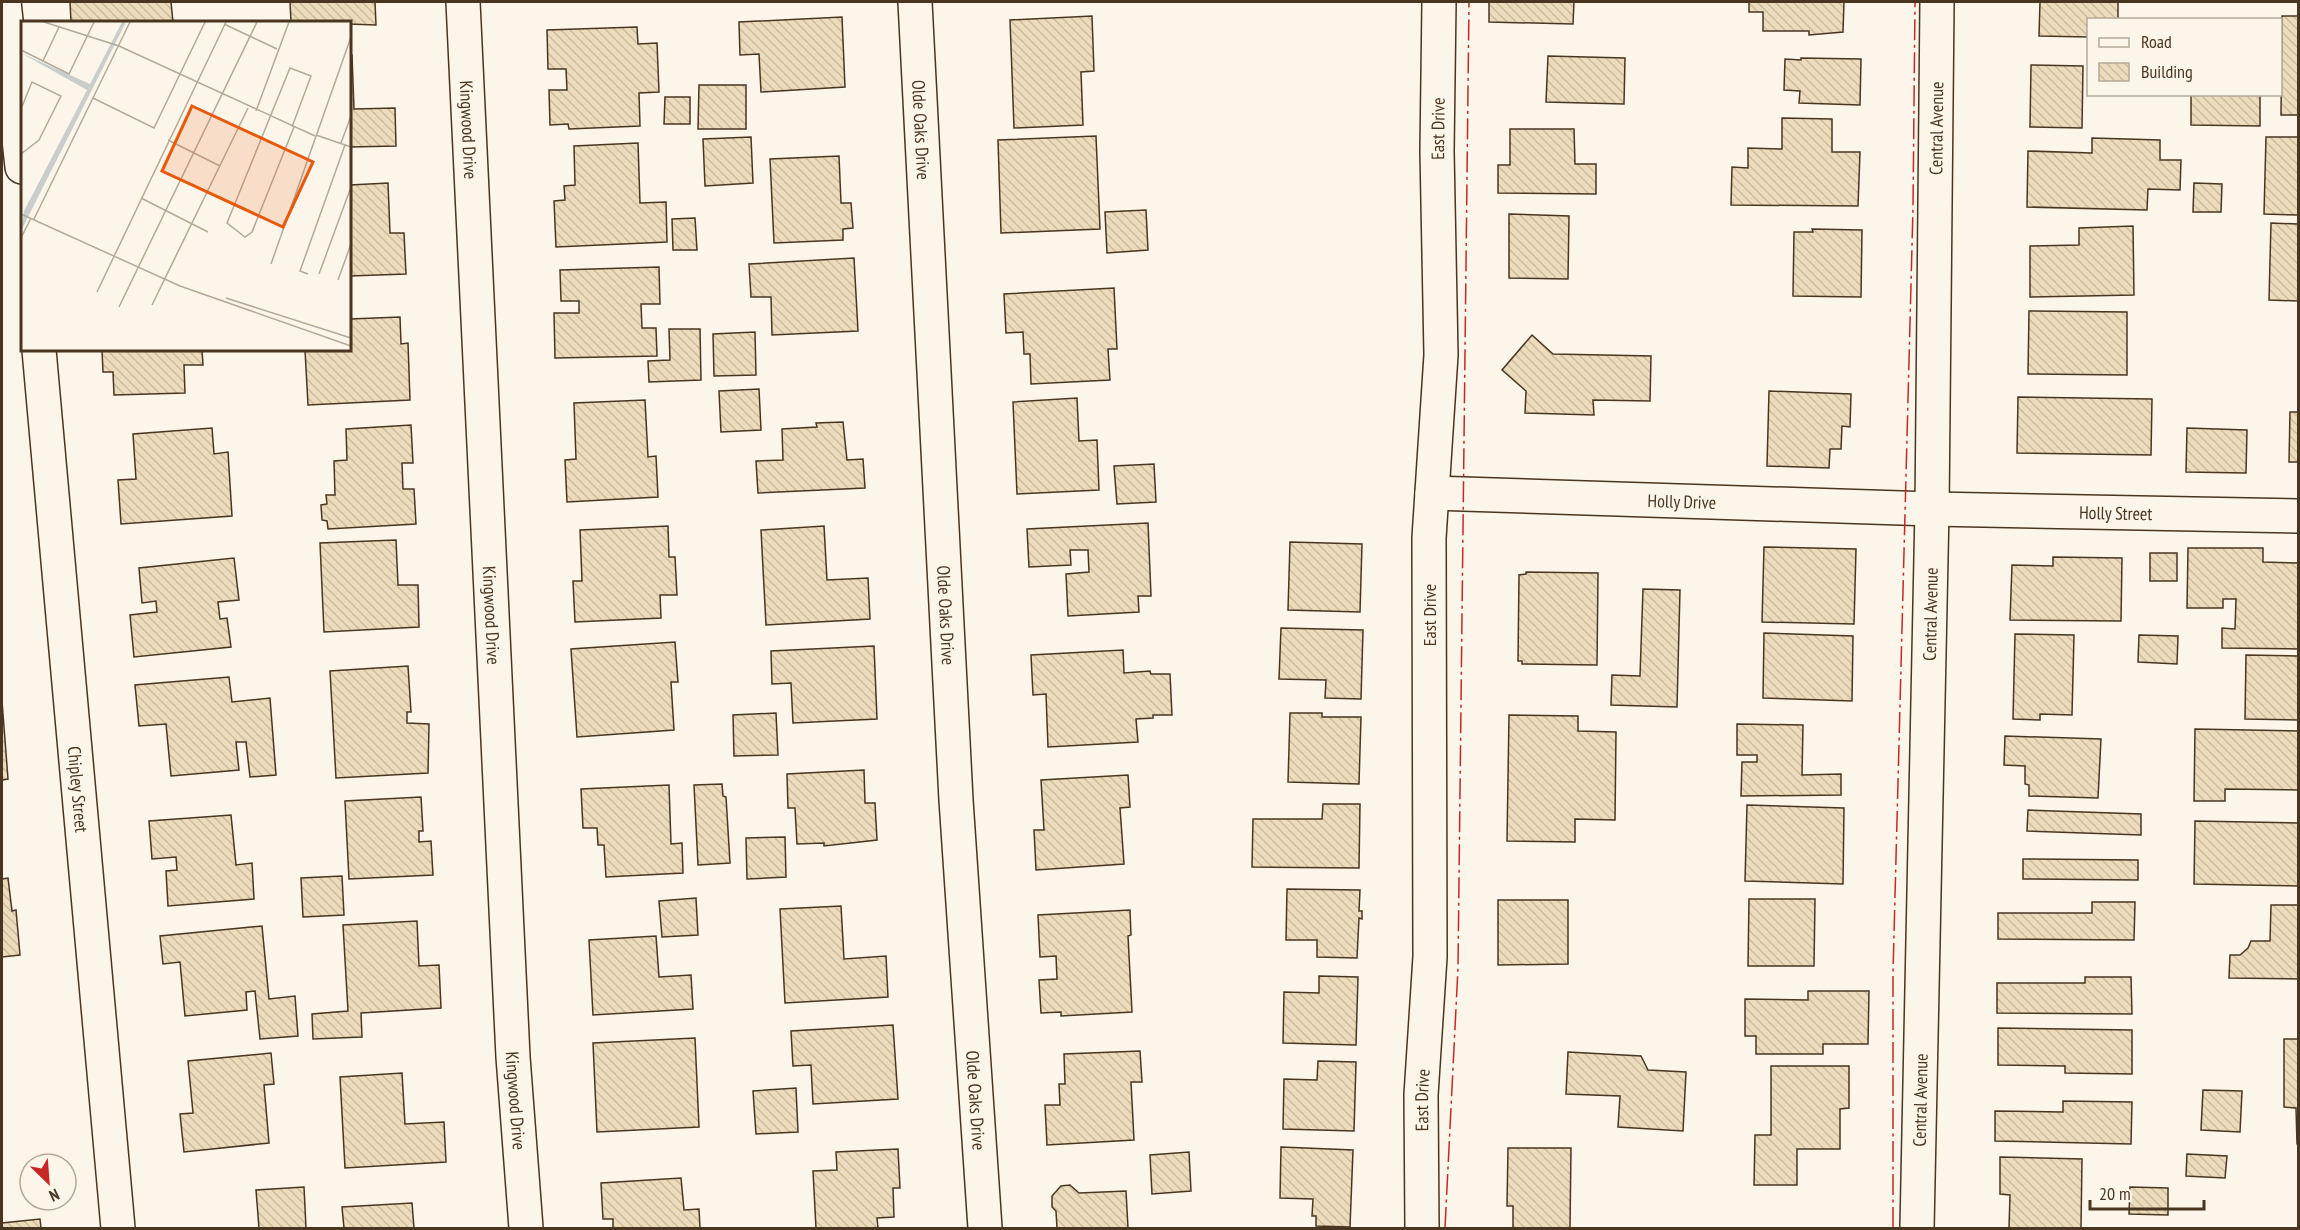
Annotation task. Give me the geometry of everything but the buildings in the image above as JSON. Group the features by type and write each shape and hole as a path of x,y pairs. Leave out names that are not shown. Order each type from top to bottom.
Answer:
{"street":[{"path":"4,2 21,158"},
{"name":"Kingwood Drive","path":"463,2 513,1057 526,1228"},
{"name":"Olde Oaks Drive","path":"915,2 956,800 985,1228"},
{"name":"East Drive","path":"1422,1228 1421,1095 1430,957 1429,538 1441,355 1437,151 1439,2"},
{"name":"Central Avenue","path":"1917,1228 1932,509 1937,2"},
{"name":"Chipley Street","path":"39,351 118,1228"},
{"name":"Holly Drive","path":"1432,493 1932,509"},
{"name":"Holly Street","path":"1932,509 2298,516"}],"power":[{"path":"1445,1228 1458,968 1469,2"},
{"path":"1893,1228 1893,973 1913,208 1915,2"}]}
